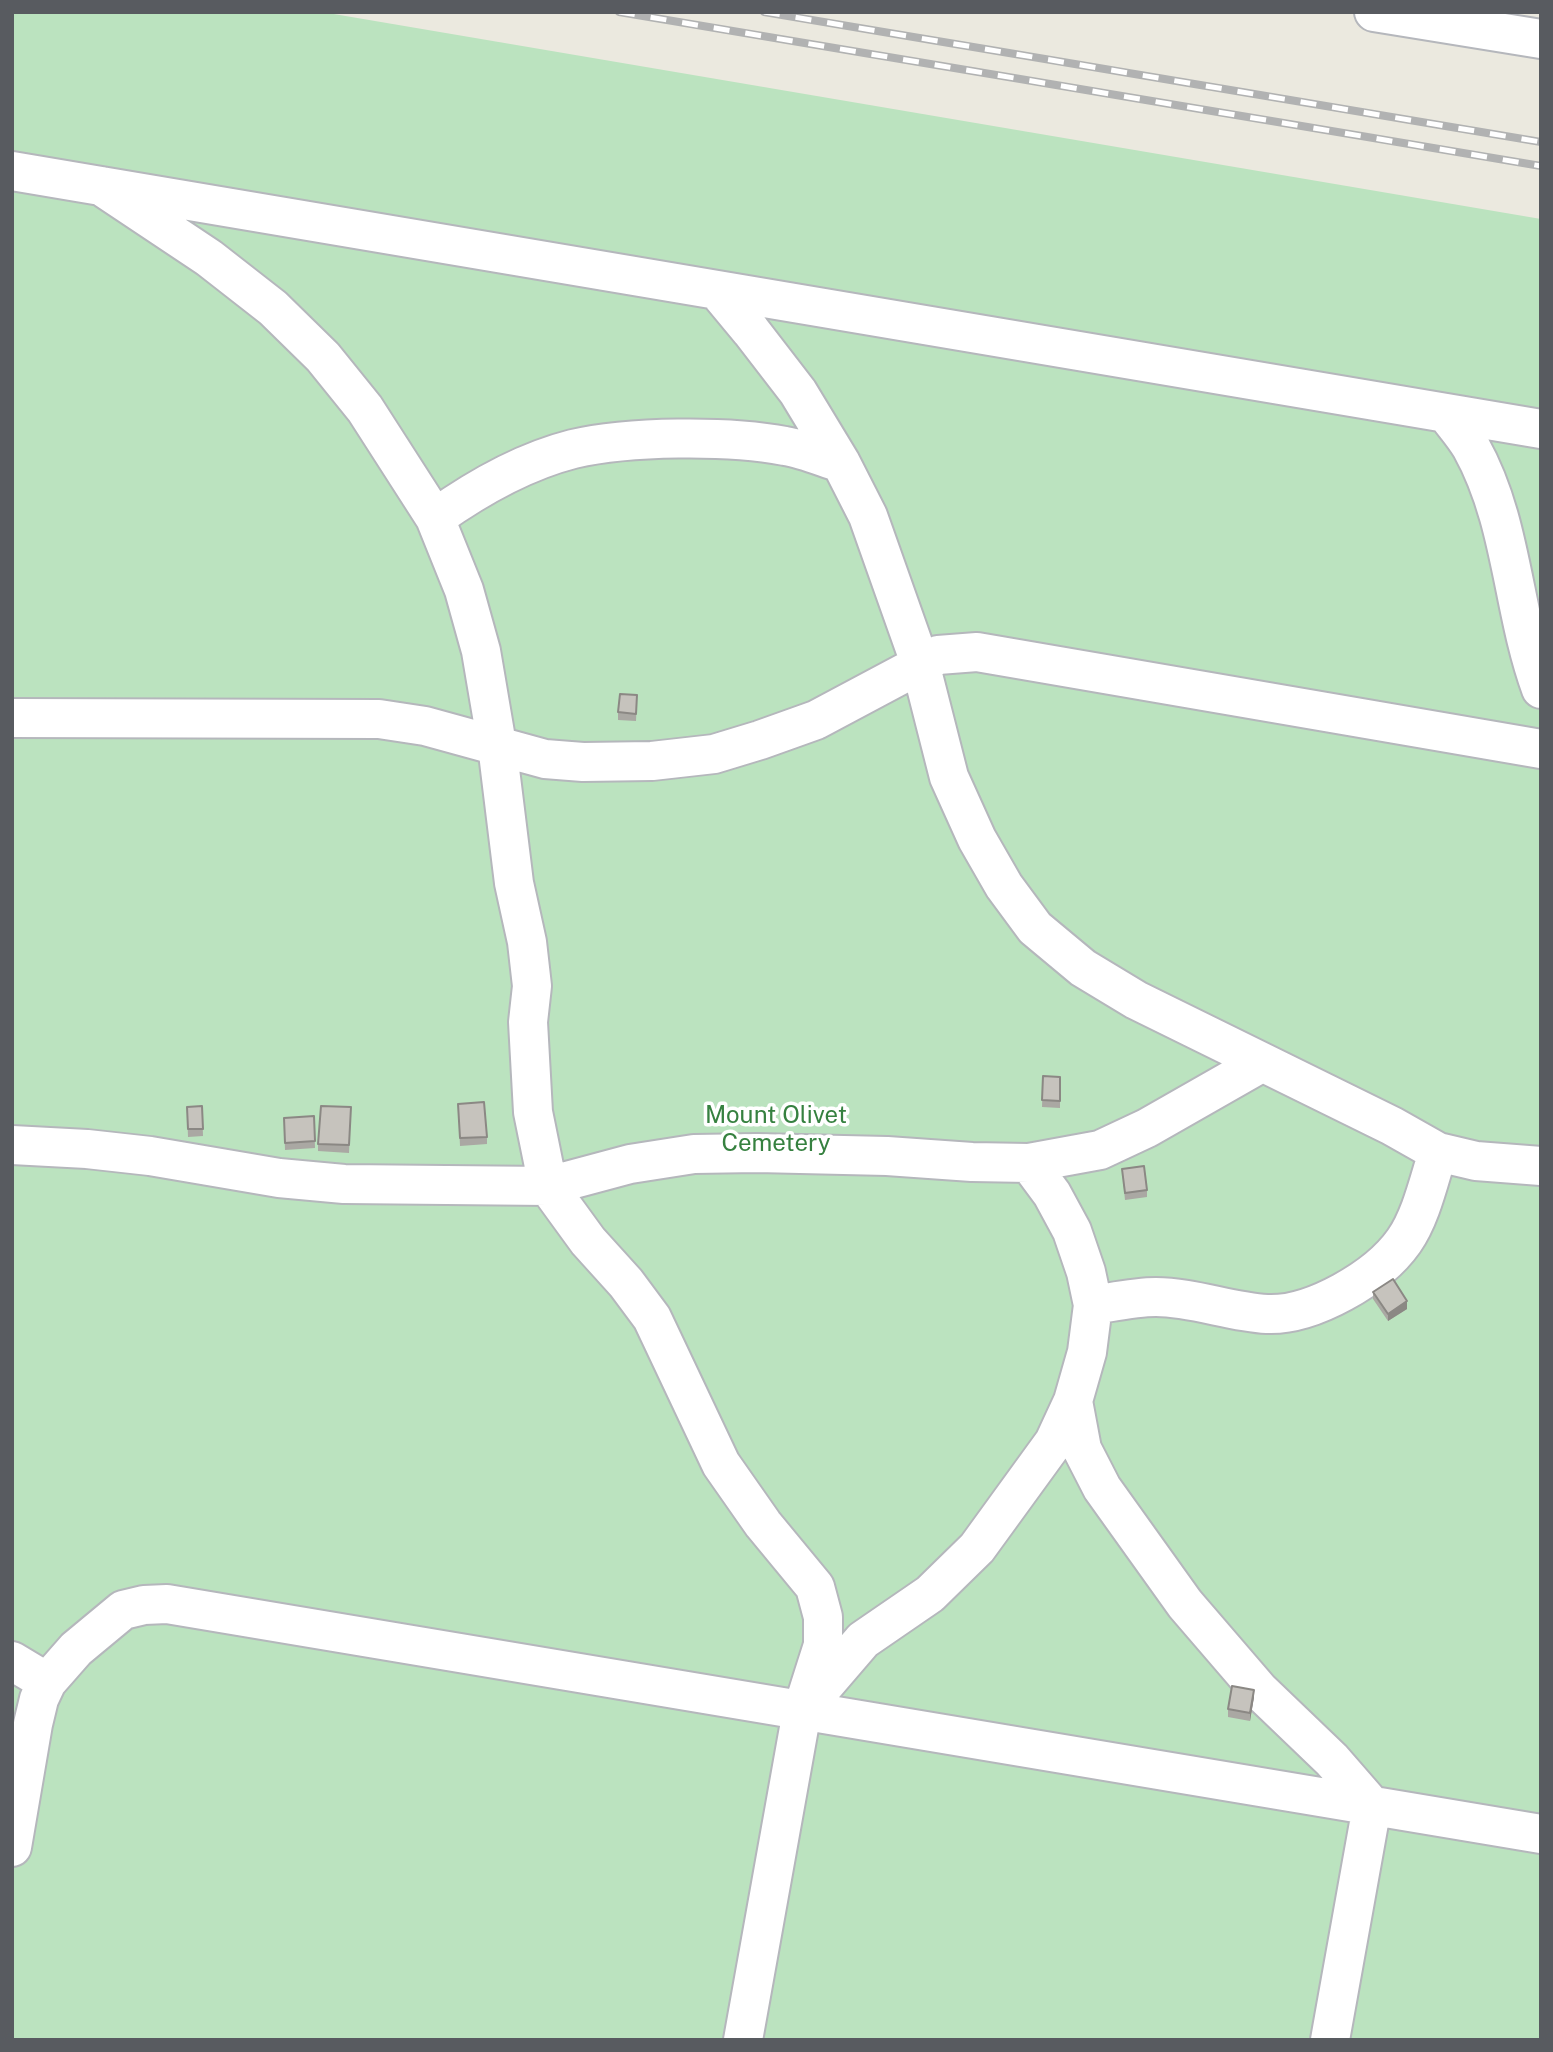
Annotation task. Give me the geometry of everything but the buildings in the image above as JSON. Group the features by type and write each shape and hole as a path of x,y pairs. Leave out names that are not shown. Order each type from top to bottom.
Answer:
{"street":[{"path":"1374,12 1541,39"},
{"path":"12,172 1541,429"},
{"path":"101,186 209,258 274,308 313,347 365,409 435,518 464,590 481,652 497,745 514,883 527,942 532,986 528,1023 533,1112 548,1186 588,1241 626,1283 652,1318 721,1464 763,1524 815,1587 823,1617 823,1646 802,1711 743,2040"},
{"path":"717,290 798,393 841,463 868,516 920,663 949,777 977,839 1004,886 1035,928 1083,968 1136,1000 1392,1126 1438,1152 1476,1161 1541,1166"},
{"path":"1446,413 1471,447 1496,505 1511,559 1520,616 1541,689"},
{"path":"435,518 469,494 516,469 573,449 634,441 713,439 785,446 841,463"},
{"path":"12,718 379,719 425,726 545,759 583,762 652,761 714,754 816,720 920,663 939,655 977,652 1541,748"},
{"path":"14,1146 87,1149 150,1156 279,1178 345,1184 548,1186 630,1164 694,1154 887,1156 1029,1163 1100,1150 1147,1128 1261,1063"},
{"path":"1093,1305 1156,1297 1268,1314 1300,1310 1335,1297 1372,1272 1404,1241 1423,1200 1438,1152"},
{"path":"802,1711 863,1640 930,1594 977,1548 1054,1442 1073,1401 1087,1352 1093,1305 1086,1272 1072,1231 1052,1194 1029,1163"},
{"path":"1073,1401 1083,1449 1102,1488 1185,1604 1259,1689 1332,1760 1372,1806"},
{"path":"12,1847 33,1724 39,1699 47,1682 76,1648 123,1610 144,1605 167,1604 1541,1834"},
{"path":"12,1661 47,1682"},
{"path":"1330,2040 1372,1806"}],"green space":[{"name":"Mount Olivet Cemetery","path":"12,12 322,12 1541,219 1541,2040 12,2040"}],"railway":[{"path":"619,12 1541,166"},
{"path":"764,12 1541,142"}]}
